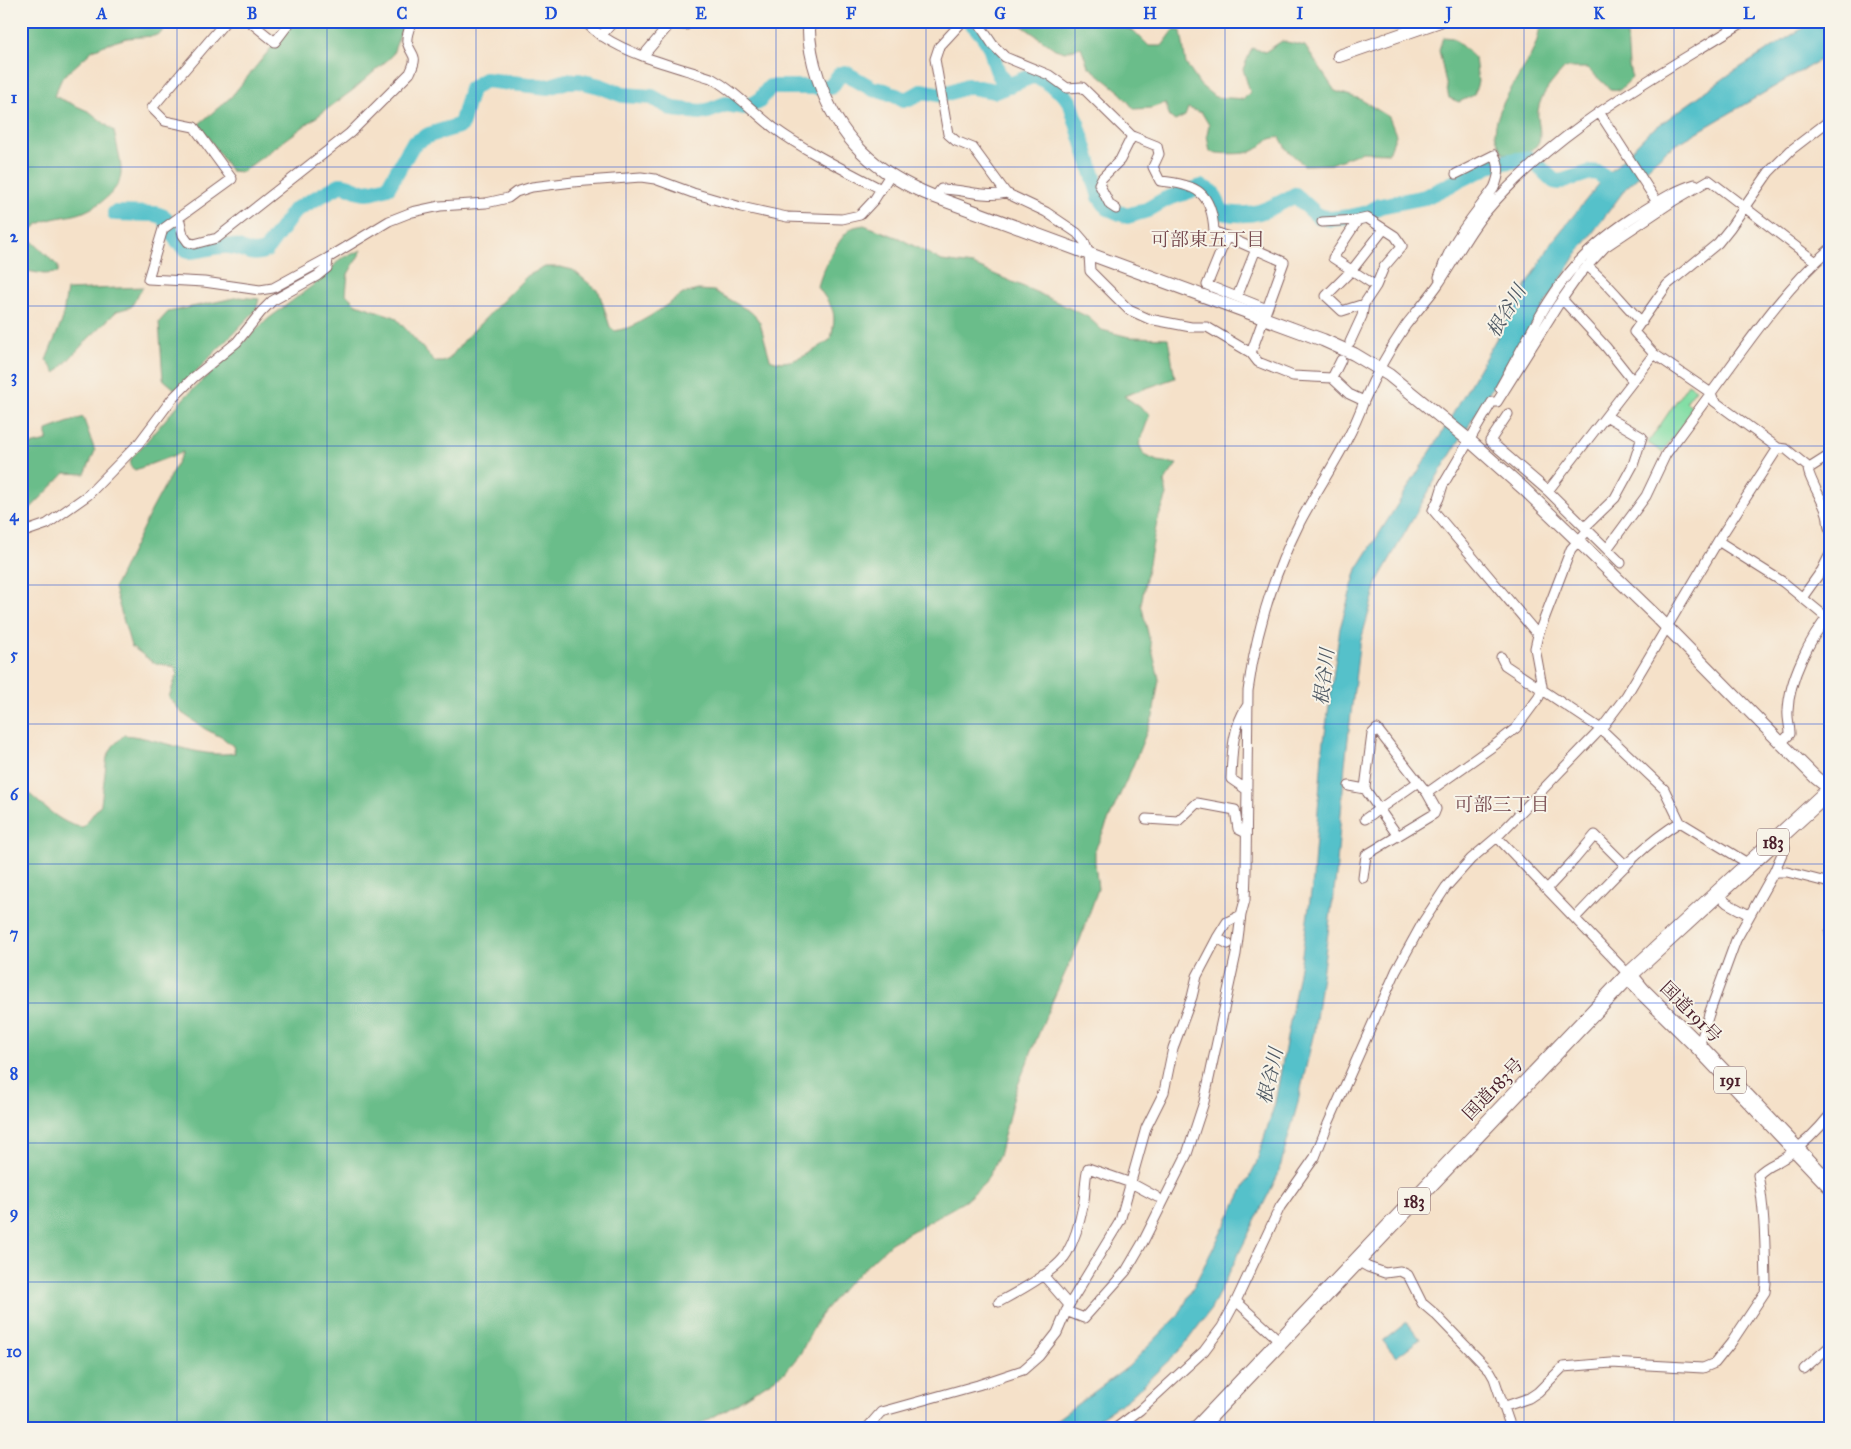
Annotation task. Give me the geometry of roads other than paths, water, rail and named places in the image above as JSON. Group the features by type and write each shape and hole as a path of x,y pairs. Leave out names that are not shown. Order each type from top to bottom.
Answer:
{"highway":[{"name":"国道183号","path":"1198,1428 1629,975 1830,790"},
{"name":"国道191号","path":"1629,975 1642,991 1699,1047 1830,1185"}],"street":[{"path":"226,21 152,108 165,121 194,127 232,179 163,229 148,279 204,282 260,290 280,285 388,221 412,212 440,206 486,203 508,198 516,192 532,187 622,178 641,177 655,179 693,193 787,218 842,220 860,215 874,200 890,175"},
{"path":"249,21 275,42 291,21"},
{"path":"173,221 188,242 194,244 217,238 350,133 410,73 415,56 407,41 407,35 412,21"},
{"path":"584,21 601,36 642,56 711,78 720,83 789,138 880,189"},
{"path":"601,36 614,21"},
{"path":"642,56 670,24 686,25 690,21"},
{"path":"963,21 936,52 935,59 948,134 956,141 972,148 1006,193 1046,212 1077,233 1084,241 1089,254 1090,271 1129,310 1148,319 1191,327 1207,327 1230,342 1251,352 1258,362 1293,376 1332,378 1349,394 1364,401"},
{"path":"977,21 993,45 1005,57 1049,75 1067,88 1082,87 1132,136 1157,146 1159,154 1153,167 1160,181 1182,183 1208,200 1214,213 1214,231 1284,262 1251,352"},
{"path":"1339,56 1440,21"},
{"path":"1043,1275 1068,1308 1084,1318 1126,1271 1144,1242 1187,1154 1204,1102 1236,954 1245,900 1248,705 1252,662 1264,612 1275,576 1300,522 1348,435 1378,368 1406,325 1436,288 1484,214 1511,184 1553,145 1745,21"},
{"path":"809,24 812,59 823,94 832,114 847,137 863,154 890,175 935,197 1089,254 1265,313"},
{"path":"1601,114 1655,199"},
{"path":"1830,120 1791,150 1769,172 1745,208 1718,243 1667,285 1634,332 1654,354 1711,393 1714,401 1778,448 1786,449 1808,467 1808,472 1828,516 1830,530"},
{"path":"1116,209 1110,204 1099,184 1102,178 1120,160 1132,136"},
{"path":"1436,288 1444,260 1454,240 1494,188 1498,178 1497,163 1494,155 1456,174"},
{"path":"1538,635 1433,510 1440,498 1443,485 1467,439 1492,402 1549,302 1568,274 1614,230 1655,199 1680,188 1709,180"},
{"path":"1709,180 1816,262"},
{"path":"1492,402 1497,402 1562,299 1587,266 1611,242 1709,180"},
{"path":"935,197 941,189 956,189 994,195 1006,193"},
{"path":"1322,222 1367,218 1395,236 1402,246 1384,268 1376,286 1364,304 1362,316 1350,342"},
{"path":"1358,220 1332,258 1376,286"},
{"path":"1364,304 1342,311 1326,296 1352,270 1384,229"},
{"path":"1226,236 1207,286 1237,297 1389,375 1467,439 1577,540 1667,626 1781,743 1830,790"},
{"path":"1237,297 1256,249"},
{"path":"1607,549 1646,496 1666,454 1771,312 1830,249"},
{"path":"21,533 47,524 99,486 109,473 139,443 172,399 193,378 236,342 272,301 317,276 327,268 328,258"},
{"path":"1587,266 1608,285 1626,307 1642,322"},
{"path":"1562,299 1606,347 1633,381"},
{"path":"1548,491 1654,354"},
{"path":"1332,378 1341,360"},
{"path":"1508,414 1490,441 1548,491 1621,563"},
{"path":"1427,793 1516,728 1539,697 1542,686 1535,648 1538,635 1571,549 1586,528 1615,498 1633,465 1642,437 1606,416"},
{"path":"1116,1428 1140,1410 1204,1351 1222,1327 1280,1207 1315,1157 1396,971 1423,922 1446,887 1471,858 1497,837 1601,729 1626,696 1718,541 1778,448"},
{"path":"1808,467 1830,455"},
{"path":"1718,541 1783,582 1828,616 1805,654 1793,683 1788,711 1790,734 1781,743"},
{"path":"1802,598 1822,570 1830,554"},
{"path":"1501,657 1505,665 1601,729 1664,789 1680,822 1749,864"},
{"path":"1246,790 1231,779 1232,744 1242,713 1248,705"},
{"path":"1363,878 1366,856 1434,814 1436,809 1427,793 1378,729 1372,734 1365,788 1398,836"},
{"path":"1365,819 1418,782"},
{"path":"1349,786 1365,788"},
{"path":"1146,819 1178,821 1197,804 1235,810 1238,829 1246,833"},
{"path":"1576,918 1626,866 1664,832 1680,822"},
{"path":"1547,888 1595,835 1626,866"},
{"path":"1497,837 1629,975"},
{"path":"1699,1047 1736,940 1774,872 1785,847 1779,837"},
{"path":"1774,872 1787,872 1830,883"},
{"path":"1717,894 1749,915"},
{"path":"867,1428 881,1412 978,1385 1023,1370 1039,1356 1057,1333 1068,1308 1120,1221 1146,1128 1164,1092 1173,1048 1192,997 1197,976 1216,938 1227,922 1241,916"},
{"path":"1216,938 1228,944"},
{"path":"1503,1407 1529,1398 1538,1392 1563,1367 1611,1363 1703,1368 1715,1363 1736,1337 1765,1292 1762,1193 1758,1175 1770,1164 1786,1157 1819,1128 1830,1115"},
{"path":"999,1302 1043,1275 1066,1254 1084,1204 1088,1168 1131,1183 1157,1197"},
{"path":"1357,1261 1385,1273 1400,1271 1408,1276 1422,1303 1490,1371 1511,1428"},
{"path":"1236,1301 1280,1341"},
{"path":"1804,1369 1830,1346"}],"water":[{"path":"1814,21 1830,21 1830,54 1667,150 1626,188 1579,251 1517,348 1438,475 1378,580 1359,647 1345,764 1336,876 1314,1032 1297,1106 1278,1175 1211,1309 1182,1348 1128,1399 1084,1428 1045,1428 1128,1367 1179,1315 1256,1164 1275,1103 1301,961 1313,879 1322,755 1340,628 1357,569 1439,438 1552,242 1599,184 1648,133 1730,74"},
{"path":"1407,1322 1420,1339 1396,1357 1383,1341"}],"waterway":[{"path":"970,21 986,40 1001,78 1010,86"},
{"path":"115,213 156,214 164,217 178,242 188,251 227,246 255,253 266,250 295,210 340,185 367,192 388,187 413,144 429,135 461,125 471,89 485,80 548,87 567,81 579,81 600,86 623,95 652,97 673,109 700,112 726,104 744,107 758,102 770,87 831,87 840,74 845,73 873,89 885,91 903,99 909,99 923,91 942,95 967,86 995,91 1032,76 1041,78 1064,94 1071,104 1100,197 1108,208 1127,216 1147,210 1166,199 1201,187 1212,192 1222,212 1252,214 1268,209 1295,195 1318,216 1330,219 1350,217 1368,213 1380,206 1425,197 1495,163 1527,159 1533,161 1554,181 1560,182 1591,172 1598,173 1613,184"}],"district":[{"name":"可部東五丁目","path":"1208,239"},
{"name":"可部三丁目","path":"1502,804"}],"water label":[{"name":"根谷川","path":"1506,311"},
{"name":"根谷川","path":"1324,677"},
{"name":"根谷川","path":"1270,1076"}]}
